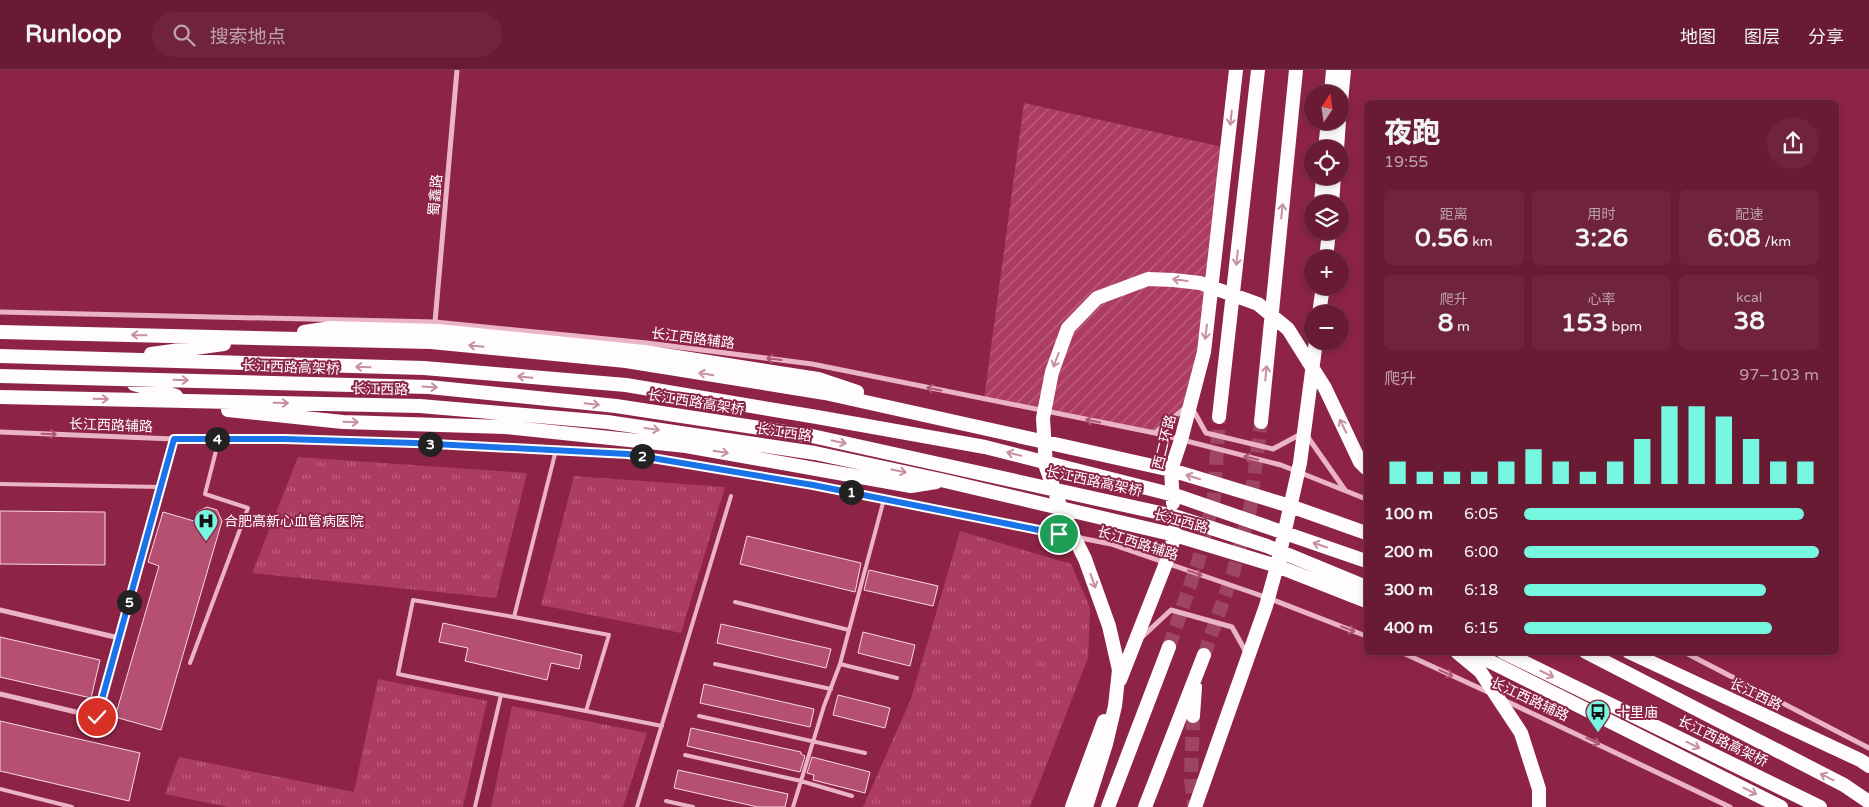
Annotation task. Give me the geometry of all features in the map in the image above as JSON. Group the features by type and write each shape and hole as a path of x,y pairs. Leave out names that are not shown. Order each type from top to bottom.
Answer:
{"highway":[{"name":"西二环路","path":"1072,807 1175,535 1171,470 1181,440 1204,352 1236,70"},
{"path":"1219,417 1258,70"},
{"path":"1262,422 1296,70"},
{"path":"1333,85 1336,71"},
{"path":"1336,71 1337,85"},
{"path":"1086,807 1106,744 1115,706 1119,670 1109,626 1086,559 1064,519 1046,467 1043,418 1052,372 1068,328 1097,298 1148,279 1200,283 1258,304 1288,329 1325,388 1360,462 1364,466"},
{"path":"116,360 330,328 438,332 646,352 818,379 943,419"},
{"path":"0,332 431,342 626,362 825,392 1171,470 1290,506 1364,532"},
{"path":"1195,807 1248,657 1277,566 1298,472 1315,350"},
{"path":"1323,350 1325,388"},
{"name":"长江西路高架桥","path":"0,356 424,368 626,385 985,447 1178,496 1364,560"},
{"name":"长江西路高架桥","path":"0,376 429,387 616,406 812,436 1174,516 1266,546 1364,586"},
{"path":"114,379 223,410 343,422 505,427 686,446 911,486 945,481"},
{"name":"长江西路","path":"0,397 420,406 607,422 815,453 945,481 1175,535 1277,566 1364,599"},
{"path":"1108,807 1169,647"},
{"path":"1145,807 1204,655"},
{"path":"1461,655 1480,671 1521,733 1539,789 1539,807"},
{"path":"1477,655 1781,807"},
{"name":"长江西路高架桥","path":"1509,655 1820,807"},
{"name":"长江西路高架桥","path":"1592,655 1844,785 1869,802"},
{"name":"长江西路","path":"1635,655 1860,760 1869,766"},
{"path":"1194,716 1196,674"}],"street":[{"name":"蜀鑫路","path":"435,322 457,70"},
{"name":"长江西路辅路","path":"0,312 435,322 648,343 812,364 1154,433 1281,466 1364,498"},
{"path":"1154,433 1190,404 1206,433 1274,449 1304,432 1345,490"},
{"name":"长江西路辅路","path":"0,432 174,439 415,443 628,454 813,485 1111,544 1268,598 1364,635"},
{"path":"0,694 97,717 174,439"},
{"path":"0,610 119,638"},
{"path":"1135,644 1171,610 1232,627 1248,657"},
{"name":"长江西路辅路","path":"1408,655 1588,738 1730,807"},
{"path":"1690,655 1869,748"}],"lane":[{"path":"190,662 248,508 205,494 219,439"},
{"path":"514,617 556,450"},
{"path":"0,484 161,487"},
{"path":"637,807 731,496"},
{"path":"793,807 840,664 884,499"},
{"path":"586,711 609,635 413,600 398,674 662,726"},
{"path":"735,602 849,630"},
{"path":"715,664 831,690"},
{"path":"840,664 897,678"},
{"path":"475,807 501,695"},
{"path":"699,716 865,753"},
{"path":"684,755 801,781 852,796"},
{"path":"0,789 72,807"},
{"path":"666,801 693,807"}],"green space":[{"path":"1024,103 1227,148 1190,404 1155,433 984,399"},
{"path":"298,457 527,473 496,598 252,573"},
{"path":"574,476 725,487 681,633 541,605"},
{"path":"960,531 1071,564 1090,608 1088,658 1030,807 863,807 911,699"},
{"path":"378,679 487,701 463,807 228,807 165,794 179,757 354,792"},
{"path":"512,706 647,733 623,807 491,807"}],"building":[{"path":"207,507 217,510 222,521 161,730 115,717 159,566 148,562 163,512 194,521 197,512"},
{"path":"0,511 105,512 105,565 0,564"},
{"path":"747,536 861,563 855,592 740,564"},
{"path":"869,570 938,586 933,606 864,590"},
{"path":"443,623 582,655 579,669 551,663 547,680 465,661 468,648 439,642"},
{"path":"721,624 831,649 826,668 717,643"},
{"path":"863,632 915,645 910,666 858,653"},
{"path":"0,637 100,660 91,698 0,677"},
{"path":"704,684 814,709 810,727 700,703"},
{"path":"838,695 890,708 885,728 833,715"},
{"path":"0,721 140,753 129,801 0,771"},
{"path":"691,728 801,752 805,756 800,772 687,746"},
{"path":"812,757 870,772 865,793 813,780 814,775 807,773"},
{"path":"678,770 788,794 785,807 758,807 674,788"}],"tunnel":[{"path":"1169,647 1198,562 1214,499 1219,417"},
{"path":"1204,655 1234,570 1250,509 1261,422"},
{"path":"1193,716 1191,779 1194,807"}],"place":[{"name":"合肥高新心血管病医院","path":"206,542"},
{"name":"十里庙","path":"1598,733"}],"route":[{"path":"97,717 174,439 284,439 415,443 628,454 813,485 1059,534"}]}
